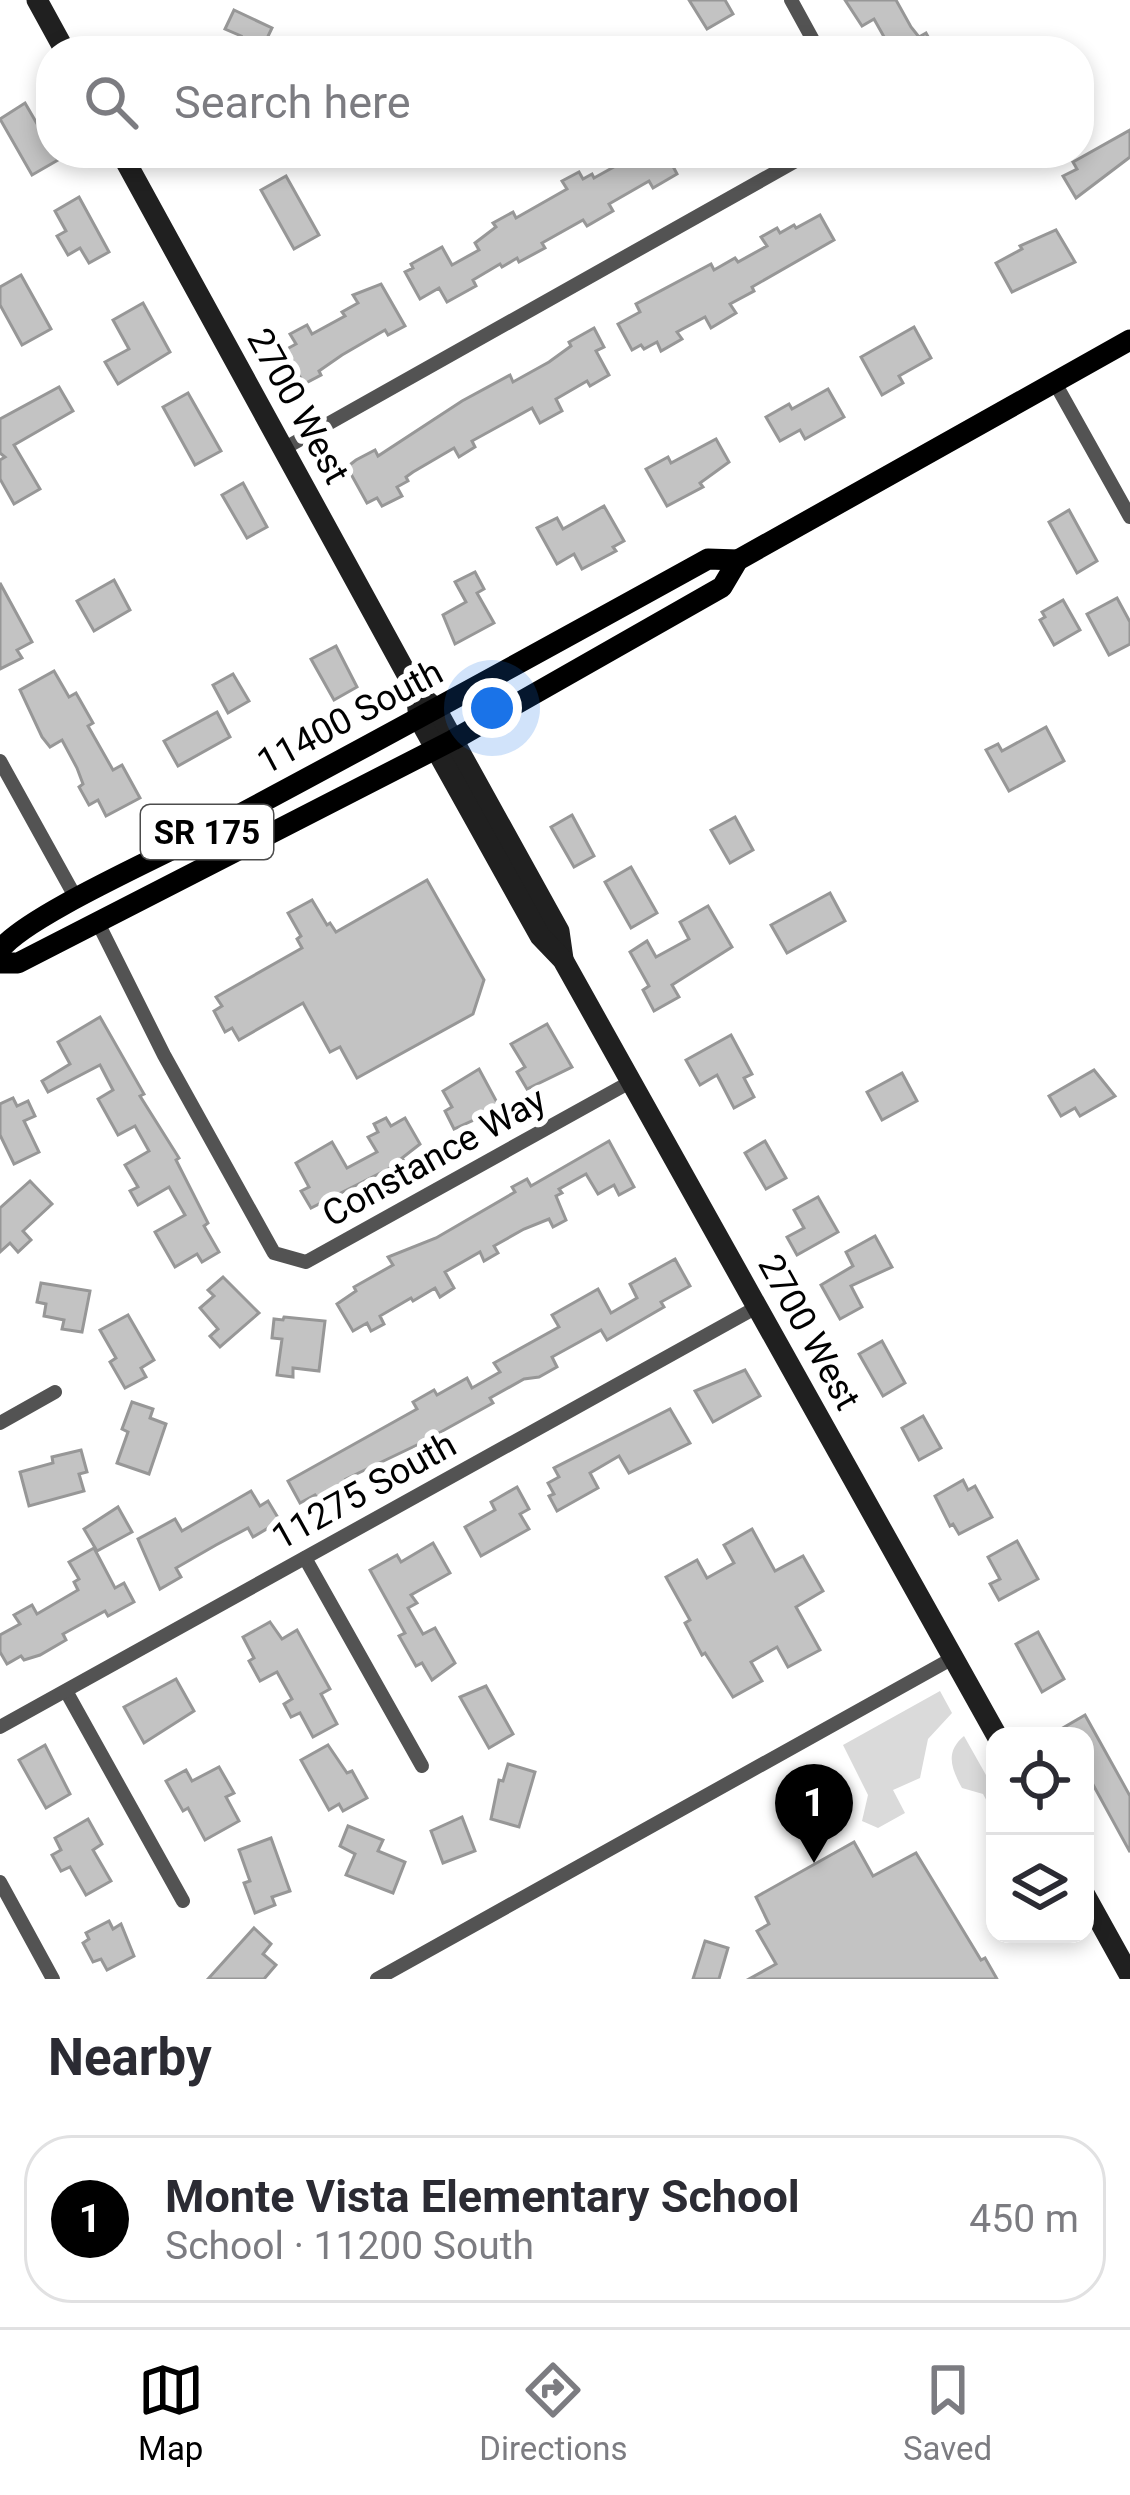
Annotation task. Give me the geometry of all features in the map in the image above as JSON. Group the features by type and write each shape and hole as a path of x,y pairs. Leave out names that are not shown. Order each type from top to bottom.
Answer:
{"main road":[{"path":"37,0 57,36"},
{"name":"2700 West","path":"129,168 445,745 540,937 563,960 993,1727"},
{"name":"11400 South","path":"0,962 18,963 445,745 722,587 738,560 1130,340"},
{"name":"11400 South","path":"0,950 9,938 77,900 708,559 738,560"},
{"path":"1094,1911 1130,1976"}],"street":[{"path":"791,0 811,36"},
{"path":"285,448 783,168"},
{"path":"1055,383 1130,517"},
{"path":"0,761 77,900"},
{"name":"Constance Way","path":"98,923 164,1055 274,1253 306,1262 632,1082"},
{"name":"11275 South","path":"0,1727 757,1307"},
{"path":"0,1423 55,1392"},
{"path":"305,1558 422,1766"},
{"path":"376,1979 953,1658"},
{"path":"66,1690 183,1900"},
{"path":"0,1882 53,1979"}],"shaded area":[{"path":"940,1691 952,1713 928,1739 920,1778 893,1790 905,1813 878,1828 862,1821 868,1795 843,1745"},
{"path":"964,1736 986,1775 986,1800 983,1794 962,1788 955,1774 952,1754"}],"building":[{"path":"689,0 725,0 733,14 707,29"},
{"path":"845,0 896,0 918,36 884,36 874,19 862,26"},
{"path":"234,10 272,28 268,36 241,36 225,29"},
{"path":"25,103 36,122 36,168 44,168 32,175 0,119"},
{"path":"1130,130 1130,157 1076,198 1063,176 1076,168 1094,168 1094,150"},
{"path":"612,168 674,168 677,174 653,188 649,181 609,204 613,211 587,226 583,220 519,262 517,258 500,264 473,280 476,286 447,302 439,288 420,299 405,272 413,268 411,264 442,247 452,265 479,250 475,243 496,227 493,223 513,212 516,218 567,189 562,181 579,172 583,179 592,174 594,178"},
{"path":"286,176 319,235 294,249 261,190"},
{"path":"79,197 109,252 89,263 80,248 68,255 57,236 66,231 55,211"},
{"path":"820,215 834,240 752,287 754,291 730,304 736,313 711,328 705,317 677,332 682,339 661,351 657,342 632,350 618,324 640,312 636,304 711,264 714,270 735,258 738,262 767,246 761,237 777,228 780,233"},
{"path":"1056,230 1075,262 1012,292 996,263"},
{"path":"21,275 51,329 22,345 0,305 0,287"},
{"path":"381,284 405,326 388,335 385,330 304,384 285,350 296,344 290,334 307,325 312,334 345,316 342,312 358,303 353,295"},
{"path":"143,303 170,352 118,384 105,362 129,349 113,320"},
{"path":"914,327 931,358 899,376 903,383 882,395 861,357"},
{"path":"594,328 604,347 596,351 609,375 590,386 587,381 556,399 562,411 540,423 532,408 472,441 475,447 459,457 454,448 406,477 408,481 397,487 402,496 382,506 377,498 367,503 347,467 356,460 375,450 378,456 510,375 513,382"},
{"path":"59,387 73,411 14,445 40,489 14,504 0,479 0,460 5,457 0,453 0,419"},
{"path":"828,389 844,417 805,439 800,430 780,441 766,417"},
{"path":"188,393 221,451 195,465 163,407"},
{"path":"716,439 729,462 700,483 703,487 667,506 646,469 668,457 671,463"},
{"path":"243,483 267,527 247,538 222,495"},
{"path":"604,506 624,541 613,547 616,551 582,569 574,554 557,564 537,528 557,518 563,529"},
{"path":"1069,510 1097,561 1077,573 1049,522"},
{"path":"475,572 484,589 477,593 494,623 455,644 443,615 466,602 455,582"},
{"path":"114,580 130,610 94,631 77,601"},
{"path":"0,583 32,642 17,650 22,658 0,669"},
{"path":"1117,598 1130,622 1130,644 1109,655 1087,614"},
{"path":"1063,600 1080,630 1054,645 1040,620 1045,617 1042,612"},
{"path":"336,646 357,687 334,700 311,659"},
{"path":"54,671 69,697 76,693 113,770 122,765 140,798 106,816 98,800 89,805 62,740 50,747 42,737 20,690"},
{"path":"233,674 249,701 228,713 213,685"},
{"path":"217,712 230,737 178,766 164,741"},
{"path":"1046,727 1064,761 1009,791 986,750 998,744 1002,751"},
{"path":"572,815 594,856 574,867 551,827"},
{"path":"735,817 753,850 730,863 711,830"},
{"path":"631,867 657,913 631,928 605,882"},
{"path":"427,880 484,980 473,1014 357,1078 340,1047 330,1052 303,1003 239,1040 232,1028 225,1032 214,1011 222,1006 216,997 302,948 288,913 312,900 336,932"},
{"path":"830,893 845,921 787,953 771,925"},
{"path":"708,906 732,947 672,985 679,997 654,1011 643,990 649,986 630,952 647,941 656,957 689,939 680,922"},
{"path":"100,1017 144,1094 140,1096 179,1158 208,1223 204,1226 219,1252 202,1262 197,1254 175,1267 155,1232 185,1215 169,1187 138,1205 130,1191 138,1187 125,1165 149,1151 135,1126 118,1135 98,1099 113,1090 100,1065 48,1092 42,1081 70,1064 58,1042"},
{"path":"547,1024 572,1067 527,1089 517,1072 525,1067 511,1044"},
{"path":"731,1035 752,1074 744,1078 754,1097 734,1108 717,1075 700,1085 686,1060"},
{"path":"479,1069 500,1108 454,1129 445,1111 452,1107 443,1091"},
{"path":"1094,1070 1115,1096 1080,1116 1075,1108 1061,1116 1049,1096"},
{"path":"902,1073 917,1101 882,1120 867,1092"},
{"path":"13,1098 17,1106 28,1101 35,1116 24,1121 39,1152 14,1164 0,1135 0,1104"},
{"path":"386,1118 391,1126 405,1118 420,1144 404,1161 311,1208 301,1191 309,1187 296,1163 332,1142 347,1168 377,1152 368,1137 378,1132 374,1124"},
{"path":"609,1141 634,1187 619,1195 614,1185 598,1194 586,1174 559,1189 562,1193 556,1196 566,1220 553,1227 549,1219 524,1229 494,1246 498,1253 484,1261 480,1252 445,1272 454,1288 440,1297 435,1288 380,1316 384,1324 371,1331 367,1323 353,1331 337,1304 356,1291 354,1287 393,1265 388,1257 436,1238 515,1192 512,1187 527,1179 531,1186"},
{"path":"765,1141 786,1178 766,1189 745,1153"},
{"path":"30,1181 52,1204 23,1231 31,1240 18,1252 10,1243 0,1252 0,1208"},
{"path":"818,1197 838,1232 797,1255 787,1237 804,1228 794,1210"},
{"path":"875,1236 892,1267 851,1286 862,1307 840,1319 821,1285 853,1266 846,1252"},
{"path":"675,1259 690,1286 661,1302 664,1307 607,1340 601,1330 552,1357 557,1367 524,1379 490,1398 493,1403 346,1479 348,1482 318,1499 315,1495 300,1503 288,1481 417,1409 413,1402 434,1390 437,1395 467,1378 472,1388 500,1372 494,1363 559,1327 552,1315 598,1289 611,1313 637,1298 630,1284"},
{"path":"223,1277 259,1313 220,1347 210,1336 218,1329 200,1308 214,1296 208,1290"},
{"path":"41,1283 90,1291 82,1332 62,1329 64,1320 44,1316 46,1304 37,1302"},
{"path":"128,1315 154,1360 141,1368 146,1377 125,1388 110,1362 116,1358 100,1330"},
{"path":"274,1319 325,1321 319,1371 293,1368 293,1377 277,1375 282,1339 272,1338"},
{"path":"882,1341 905,1383 883,1396 859,1354"},
{"path":"745,1370 760,1396 713,1422 695,1391"},
{"path":"132,1402 153,1409 150,1418 166,1424 149,1474 117,1463"},
{"path":"670,1409 690,1443 629,1473 619,1456 590,1473 598,1488 557,1511 548,1483 559,1477 554,1468"},
{"path":"923,1416 941,1448 919,1460 902,1428"},
{"path":"81,1450 87,1472 79,1474 84,1491 29,1506 20,1472"},
{"path":"963,1480 968,1490 975,1486 992,1517 959,1534 935,1496"},
{"path":"517,1487 529,1509 520,1514 529,1529 481,1556 465,1527 495,1510 491,1502"},
{"path":"251,1491 260,1506 268,1501 280,1521 253,1537 248,1528 216,1545 176,1568 181,1577 160,1589 138,1539 175,1519 182,1531"},
{"path":"118,1507 132,1532 97,1551 84,1529"},
{"path":"752,1529 775,1571 803,1556 823,1591 796,1607 820,1650 788,1667 777,1647 751,1662 762,1681 733,1697 705,1653 702,1655 685,1623 690,1620 666,1577 697,1560 707,1578 734,1563 724,1545"},
{"path":"1017,1541 1038,1579 999,1600 990,1584 1000,1579 988,1557"},
{"path":"433,1543 450,1573 411,1595 417,1603 408,1608 423,1634 435,1628 455,1663 432,1680 422,1663 416,1666 399,1636 405,1633 370,1570 397,1555 401,1562"},
{"path":"94,1548 115,1588 124,1583 134,1602 108,1616 105,1611 63,1634 66,1640 40,1655 24,1660 21,1656 7,1664 0,1652 0,1635 20,1624 14,1615 32,1605 37,1614 78,1590 74,1582 79,1579 69,1562"},
{"path":"270,1622 282,1639 297,1630 330,1689 321,1694 337,1724 313,1737 300,1713 291,1717 284,1704 292,1699 277,1672 260,1681 249,1661 254,1658 243,1637"},
{"path":"1038,1632 1064,1679 1042,1692 1016,1644"},
{"path":"176,1679 194,1711 144,1743 124,1707"},
{"path":"486,1686 513,1734 489,1748 460,1697"},
{"path":"1085,1715 1092,1727 1064,1727"},
{"path":"1094,1731 1130,1796 1130,1852 1094,1786"},
{"path":"45,1745 70,1794 46,1808 19,1760"},
{"path":"328,1745 347,1773 352,1771 367,1798 343,1811 339,1804 329,1810 301,1760"},
{"path":"508,1764 535,1772 519,1827 491,1819 499,1780 503,1781"},
{"path":"219,1767 234,1793 226,1797 239,1821 205,1840 166,1781 186,1770 192,1781"},
{"path":"462,1817 475,1851 443,1863 431,1831"},
{"path":"88,1819 102,1844 93,1850 111,1881 86,1895 70,1867 61,1871 52,1855 61,1850 55,1838"},
{"path":"348,1826 383,1840 378,1851 405,1862 393,1893 346,1875 355,1854 340,1846"},
{"path":"271,1838 290,1891 272,1897 275,1905 255,1913 239,1850"},
{"path":"854,1842 873,1876 916,1853 997,1979 749,1979 776,1964 757,1931 769,1924 756,1897"},
{"path":"109,1921 113,1929 121,1924 134,1956 107,1970 101,1959 93,1962 83,1943 89,1939 86,1933"},
{"path":"254,1928 271,1944 263,1954 276,1965 264,1979 208,1979"},
{"path":"705,1941 728,1948 719,1979 693,1979"}],"place":[{"name":"Monte Vista Elementary School","path":"814,1863"}]}
